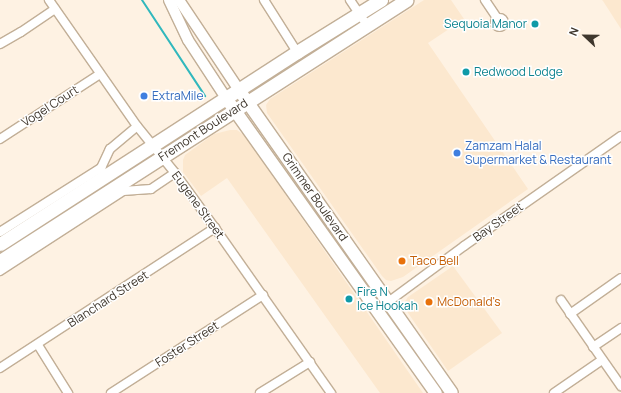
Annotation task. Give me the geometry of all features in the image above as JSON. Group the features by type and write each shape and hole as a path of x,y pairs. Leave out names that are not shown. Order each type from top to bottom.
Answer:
{"main road":[{"name":"Fremont Boulevard","path":"0,261 247,102 363,20 382,0"},
{"name":"Fremont Boulevard","path":"0,244 297,52 407,0"},
{"name":"Grimmer Boulevard","path":"239,90 389,301 452,393"},
{"name":"Grimmer Boulevard","path":"226,98 436,393"}],"street":[{"name":"Eugene Street","path":"49,0 137,126 175,173 215,228 331,393"},
{"name":"Grimmer Boulevard","path":"169,0 188,40 226,98"},
{"name":"Grimmer Boulevard","path":"179,0 239,90"},
{"path":"264,0 297,52"},
{"path":"350,0 363,20"},
{"path":"485,0 497,18"},
{"path":"0,44 21,32 55,8"},
{"name":"Vogel Court","path":"0,138 100,74"},
{"path":"0,232 101,168 110,149 137,126"},
{"name":"Bay Street","path":"378,310 464,246 621,136"},
{"name":"Fremont Boulevard","path":"0,271 123,191 151,189 175,173"},
{"name":"Blanchard Street","path":"0,368 38,345 215,228"},
{"path":"570,314 621,278"},
{"name":"Foster Street","path":"111,393 263,295"},
{"path":"561,300 602,360 620,382"},
{"path":"593,347 621,328"},
{"path":"38,345 68,393"},
{"path":"554,393 602,360"},
{"path":"260,393 310,362"}],"shaded area":[{"path":"424,0 451,0 464,19 428,43 528,189 403,277 391,281 386,280 382,276 267,113 266,105 270,99"},
{"path":"602,0 621,0 621,29 603,1"},
{"path":"237,130 245,136 423,393 380,393 227,178 201,196 183,172 183,160 185,155 214,134"},
{"path":"453,266 502,333 448,371 406,310 404,303 408,297"}],"waterway":[{"path":"142,0 205,96"}],"place":[{"name":"Sequoia Manor","path":"535,24"},
{"name":"Redwood Lodge","path":"466,72"},
{"name":"ExtraMile","path":"144,96"},
{"name":"Zamzam Halal Supermarket & Restaurant","path":"457,153"},
{"name":"Taco Bell","path":"402,261"},
{"name":"Fire N Ice Hookah","path":"349,299"},
{"name":"McDonald's","path":"429,302"}]}
